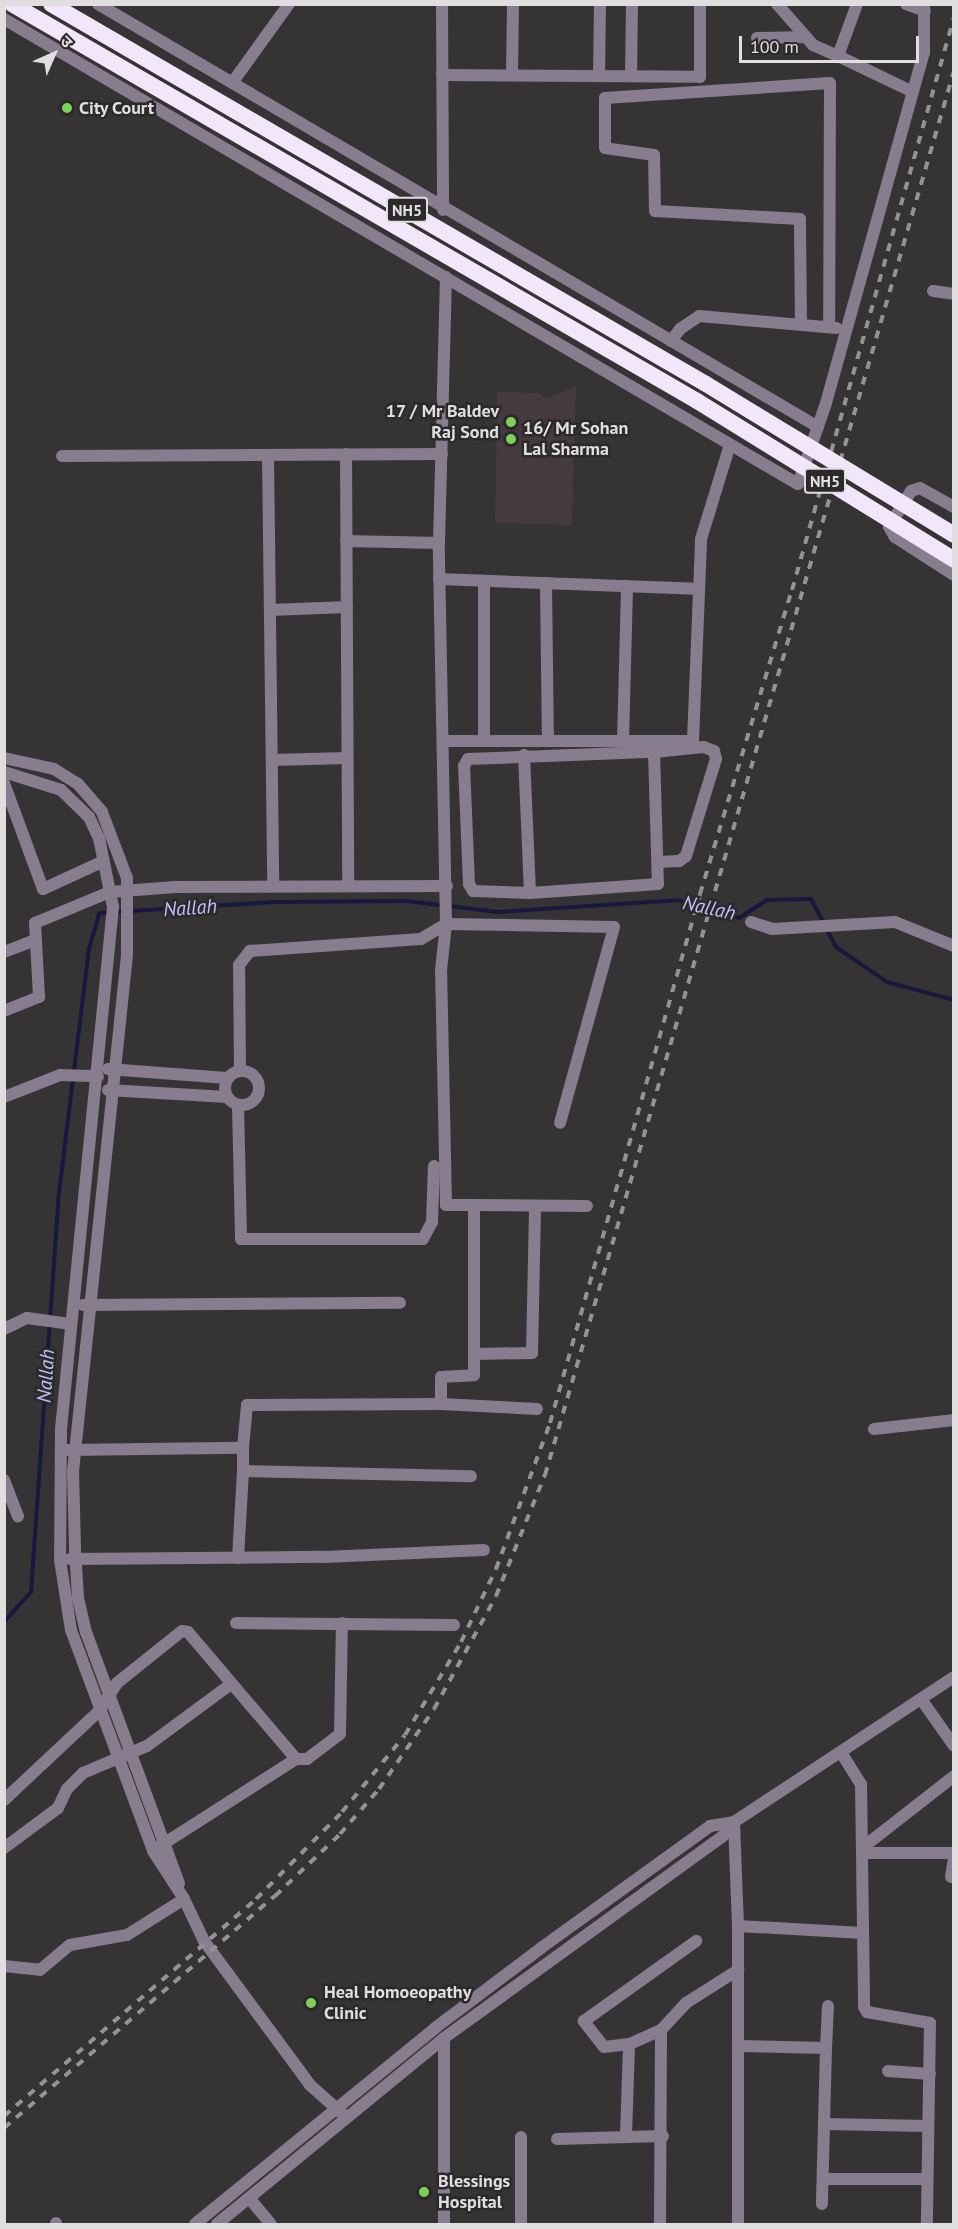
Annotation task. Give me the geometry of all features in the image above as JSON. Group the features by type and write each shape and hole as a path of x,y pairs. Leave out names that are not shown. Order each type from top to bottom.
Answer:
{"highway":[{"name":"NH5","path":"12,4 95,55 697,401 954,560"},
{"name":"NH5","path":"51,4 706,384 954,535"}],"street":[{"path":"98,4 117,10 232,83 443,210 818,427"},
{"path":"232,83 289,4"},
{"path":"442,4 443,210"},
{"path":"512,75 513,4"},
{"path":"599,76 600,4"},
{"path":"631,76 632,4"},
{"path":"442,75 700,77 700,4"},
{"path":"777,4 813,45 913,92"},
{"path":"838,56 856,4"},
{"path":"4,19 798,484 818,427 924,53 925,8 906,4"},
{"path":"757,38 806,37"},
{"path":"801,323 800,219 654,211 654,155 605,148 605,98 830,83 829,327"},
{"path":"446,277 439,543 447,886 441,970 446,1205 587,1206"},
{"path":"933,291 954,294"},
{"path":"671,341 680,328 699,316 801,323 846,330"},
{"path":"444,741 693,741 696,589 702,528 730,445"},
{"path":"346,454 348,885"},
{"path":"62,456 442,454"},
{"path":"268,455 273,886"},
{"path":"954,507 920,488 911,491 889,526 895,537 954,575"},
{"path":"346,541 439,543"},
{"path":"439,579 696,589"},
{"path":"484,581 484,740"},
{"path":"546,583 548,741"},
{"path":"623,741 627,586"},
{"path":"270,610 347,607"},
{"path":"654,752 658,884 530,893 473,891 469,884 464,766 468,759 524,755 654,752 704,747 714,751 716,759 686,856 679,861 658,862"},
{"path":"524,755 530,893"},
{"path":"4,758 65,773 90,795 111,831 128,890 116,1070 75,1450 76,1559 86,1632 109,1693 124,1758 153,1851 184,1899 204,1941 310,2085 341,2112"},
{"path":"272,760 347,758"},
{"path":"4,772 39,780 77,803 99,838 110,892 113,913 96,1073 97,1089 70,1324 60,1450 60,1560 71,1630 99,1712 166,1841 184,1899"},
{"path":"4,783 43,889 104,861"},
{"path":"446,818 466,819"},
{"path":"4,1011 39,997 35,923 110,892 273,886 447,886"},
{"path":"751,922 772,929 895,922 954,946"},
{"path":"240,1071 239,965 250,951 422,939 446,924 614,927 560,1123"},
{"path":"4,952 36,940"},
{"path":"4,1097 70,1074 116,1070 227,1078 240,1071"},
{"path":"238,1105 254,1100 258,1093 255,1077 240,1071"},
{"path":"227,1078 227,1097"},
{"path":"97,1089 227,1097 238,1105"},
{"path":"238,1105 241,1239 423,1239 432,1222 434,1166"},
{"path":"441,1404 441,1377 474,1375 474,1205"},
{"path":"474,1354 532,1353 535,1206"},
{"path":"73,1306 400,1303"},
{"path":"4,1329 27,1318 70,1324"},
{"path":"238,1558 247,1405 441,1404 537,1409"},
{"path":"874,1429 954,1420"},
{"path":"60,1450 243,1448"},
{"path":"243,1471 471,1476"},
{"path":"4,1480 18,1516"},
{"path":"60,1560 238,1558 484,1550"},
{"path":"236,1623 454,1624"},
{"path":"153,1851 296,1759 307,1759 342,1729 342,1623"},
{"path":"4,1800 99,1712 109,1693 182,1631 188,1632 296,1759"},
{"path":"195,2224 341,2112 722,1837 734,1822 842,1754 954,1677"},
{"path":"4,1848 58,1808 67,1790 83,1773 124,1758 231,1684"},
{"path":"921,1699 954,1746"},
{"path":"842,1754 861,1784 864,2007 867,2012 930,2023 927,2224"},
{"path":"862,1851 954,1776"},
{"path":"734,1822 738,1926 738,2224"},
{"path":"216,2224 249,2198 341,2112 488,1988 710,1826 734,1822"},
{"path":"862,1851 954,1853"},
{"path":"951,1877 954,1859"},
{"path":"4,1966 40,1970 70,1945 127,1935 184,1899"},
{"path":"738,1926 863,1933"},
{"path":"696,1941 585,2022 604,2047 629,2044 661,2031 686,2002 738,1970"},
{"path":"822,2204 828,2006"},
{"path":"660,2224 663,2136 661,2031"},
{"path":"444,2038 444,2224"},
{"path":"626,2136 629,2044"},
{"path":"739,2046 826,2048"},
{"path":"888,2071 930,2074"},
{"path":"824,2124 928,2126"},
{"path":"557,2139 663,2136"},
{"path":"521,2137 521,2224"},
{"path":"823,2179 927,2179"},
{"path":"249,2198 271,2224"}],"shaded area":[{"path":"576,386 572,525 495,523 497,392 540,393 546,399"}],"waterway":[{"name":"Nallah","path":"4,1622 31,1592 58,1201 89,949 99,913 275,902 406,901 498,912 677,900 739,918 767,900 811,899 836,947 887,982 954,1000"}],"railway":[{"path":"4,2116 256,1899 342,1812 405,1735 461,1642 496,1569 550,1423 700,894 792,590 954,17"},
{"path":"4,2128 275,1896 340,1834 379,1789 434,1709 496,1596 545,1475 954,71"}],"place":[{"name":"City Court","path":"67,108"},
{"name":"17 / Mr Baldev Raj Sond","path":"511,422"},
{"name":"16/ Mr Sohan Lal Sharma","path":"511,439"},
{"name":"Heal Homoeopathy Clinic","path":"311,2003"},
{"name":"Blessings Hospital","path":"424,2192"}]}
